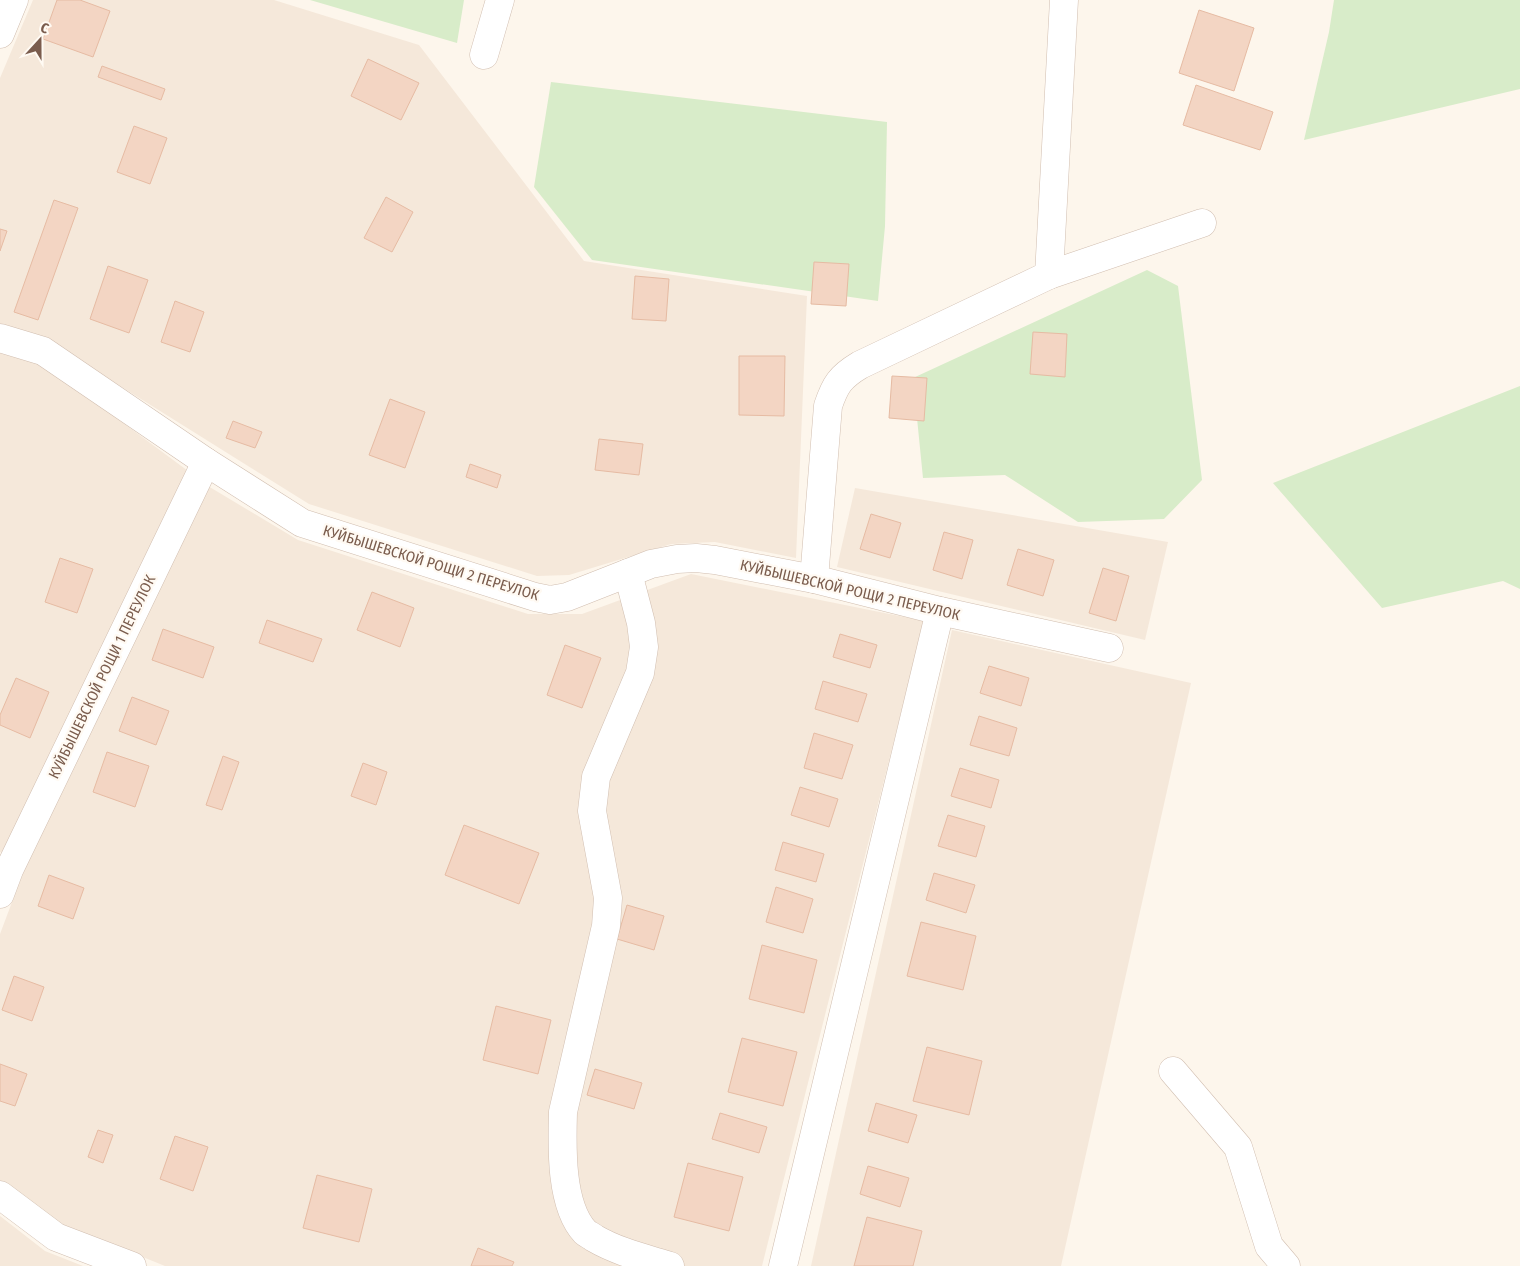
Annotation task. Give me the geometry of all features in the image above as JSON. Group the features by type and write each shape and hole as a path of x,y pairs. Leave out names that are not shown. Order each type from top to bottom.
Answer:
{"street":[{"path":"0,34 14,0"},
{"path":"484,55 500,0"},
{"path":"1049,275 1064,0"},
{"path":"814,579 828,406 838,382 847,373 860,365 1049,275 1202,223"},
{"name":"КУЙБЫШЕВСКОЙ РОЩИ 2 ПЕРЕУЛОК","path":"0,338 43,351 206,462 302,523 534,597 550,600 567,597 651,564 677,559 696,558 814,579 940,611 1109,648"},
{"name":"КУЙБЫШЕВСКОЙ РОЩИ 1 ПЕРЕУЛОК","path":"3,877 206,462"},
{"path":"628,573 641,623 644,647 640,673 596,777 592,811 608,898 606,926 564,1112 562,1144 565,1178 571,1208 585,1232 612,1248 670,1266"},
{"path":"784,1266 940,611"},
{"path":"1173,1071 1238,1147 1269,1246 1286,1266"},
{"path":"0,1196 56,1237 132,1266"}],"shaded area":[{"path":"33,0 274,0 419,45 584,261 807,296 796,558 715,542 671,544 569,575 537,576 309,504 45,339 0,326 0,78"},
{"path":"0,350 38,360 188,471 3,853 0,852"},
{"path":"208,486 298,540 528,614 582,614 691,574 924,621 762,1266 165,1266 61,1224 0,1181 0,934 23,873"},
{"path":"855,488 1168,542 1145,640 837,567"},
{"path":"952,630 1191,683 1061,1266 811,1266"},
{"path":"0,1216 45,1251 83,1266 0,1266"}],"green space":[{"path":"310,0 464,0 457,43"},
{"path":"1334,0 1520,0 1520,89 1304,140 1329,32"},
{"path":"551,82 887,122 885,226 878,301 592,260 534,187"},
{"path":"1147,270 1178,286 1202,480 1164,519 1078,522 1005,475 923,478 913,378"},
{"path":"1520,386 1520,589 1503,581 1382,608 1273,483"}],"building":[{"path":"57,0 80,0 110,11 93,57 43,39"},
{"path":"1199,10 1254,28 1234,91 1179,73"},
{"path":"368,59 419,83 401,120 351,96"},
{"path":"102,66 165,89 161,100 98,77"},
{"path":"1196,85 1273,112 1260,150 1183,125"},
{"path":"134,126 167,138 150,184 117,172"},
{"path":"386,197 413,212 392,252 364,238"},
{"path":"54,200 78,208 38,320 14,312"},
{"path":"0,229 7,231 0,251"},
{"path":"814,262 849,264 846,306 811,304"},
{"path":"108,266 148,280 129,333 90,319"},
{"path":"635,276 669,279 666,321 632,319"},
{"path":"175,301 204,312 190,352 161,342"},
{"path":"1033,332 1067,334 1065,377 1030,374"},
{"path":"739,356 785,356 784,416 739,415"},
{"path":"892,376 927,378 924,421 889,418"},
{"path":"390,399 425,412 405,468 369,455"},
{"path":"233,421 262,432 255,448 226,438"},
{"path":"599,439 643,444 639,475 595,470"},
{"path":"470,464 501,475 497,488 466,477"},
{"path":"871,514 901,523 890,558 860,549"},
{"path":"944,532 973,540 962,579 933,570"},
{"path":"1018,549 1054,560 1043,596 1007,585"},
{"path":"60,558 93,569 77,613 45,602"},
{"path":"1103,568 1129,576 1116,621 1089,613"},
{"path":"372,592 414,608 400,647 357,630"},
{"path":"267,620 322,639 313,662 259,643"},
{"path":"163,629 214,647 203,678 152,660"},
{"path":"840,634 877,645 870,668 833,657"},
{"path":"565,645 601,658 582,708 547,695"},
{"path":"989,666 1029,678 1021,706 980,693"},
{"path":"16,678 49,692 30,738 0,725 0,715"},
{"path":"823,681 867,694 858,722 815,709"},
{"path":"132,697 169,711 156,745 119,731"},
{"path":"979,716 1017,728 1009,756 970,745"},
{"path":"814,733 853,745 842,779 804,768"},
{"path":"107,752 149,766 135,807 93,792"},
{"path":"223,756 239,762 222,810 206,805"},
{"path":"363,763 387,772 376,805 351,796"},
{"path":"960,768 999,780 991,808 951,796"},
{"path":"800,787 838,799 829,827 791,815"},
{"path":"948,815 985,826 976,857 938,846"},
{"path":"464,825 539,853 519,904 445,875"},
{"path":"783,842 824,854 816,882 775,870"},
{"path":"934,873 975,885 966,913 926,900"},
{"path":"49,875 84,888 73,919 38,906"},
{"path":"776,887 813,899 803,933 766,922"},
{"path":"627,905 664,916 654,950 617,939"},
{"path":"921,922 976,936 963,990 907,976"},
{"path":"762,945 817,960 804,1013 749,999"},
{"path":"14,976 44,987 32,1021 2,1010"},
{"path":"496,1006 551,1020 538,1074 483,1060"},
{"path":"742,1038 797,1052 783,1106 728,1092"},
{"path":"927,1047 982,1061 969,1115 913,1101"},
{"path":"0,1064 27,1074 15,1106 0,1101"},
{"path":"595,1069 642,1083 634,1109 587,1095"},
{"path":"876,1103 917,1115 908,1143 868,1131"},
{"path":"720,1113 767,1127 759,1153 712,1139"},
{"path":"98,1130 113,1135 103,1163 88,1157"},
{"path":"175,1136 208,1147 193,1191 160,1179"},
{"path":"688,1163 743,1177 729,1231 674,1217"},
{"path":"868,1166 909,1178 900,1207 860,1194"},
{"path":"317,1175 372,1189 359,1242 303,1228"},
{"path":"867,1217 922,1231 913,1266 854,1266"},
{"path":"478,1248 514,1262 512,1266 471,1266"}]}
